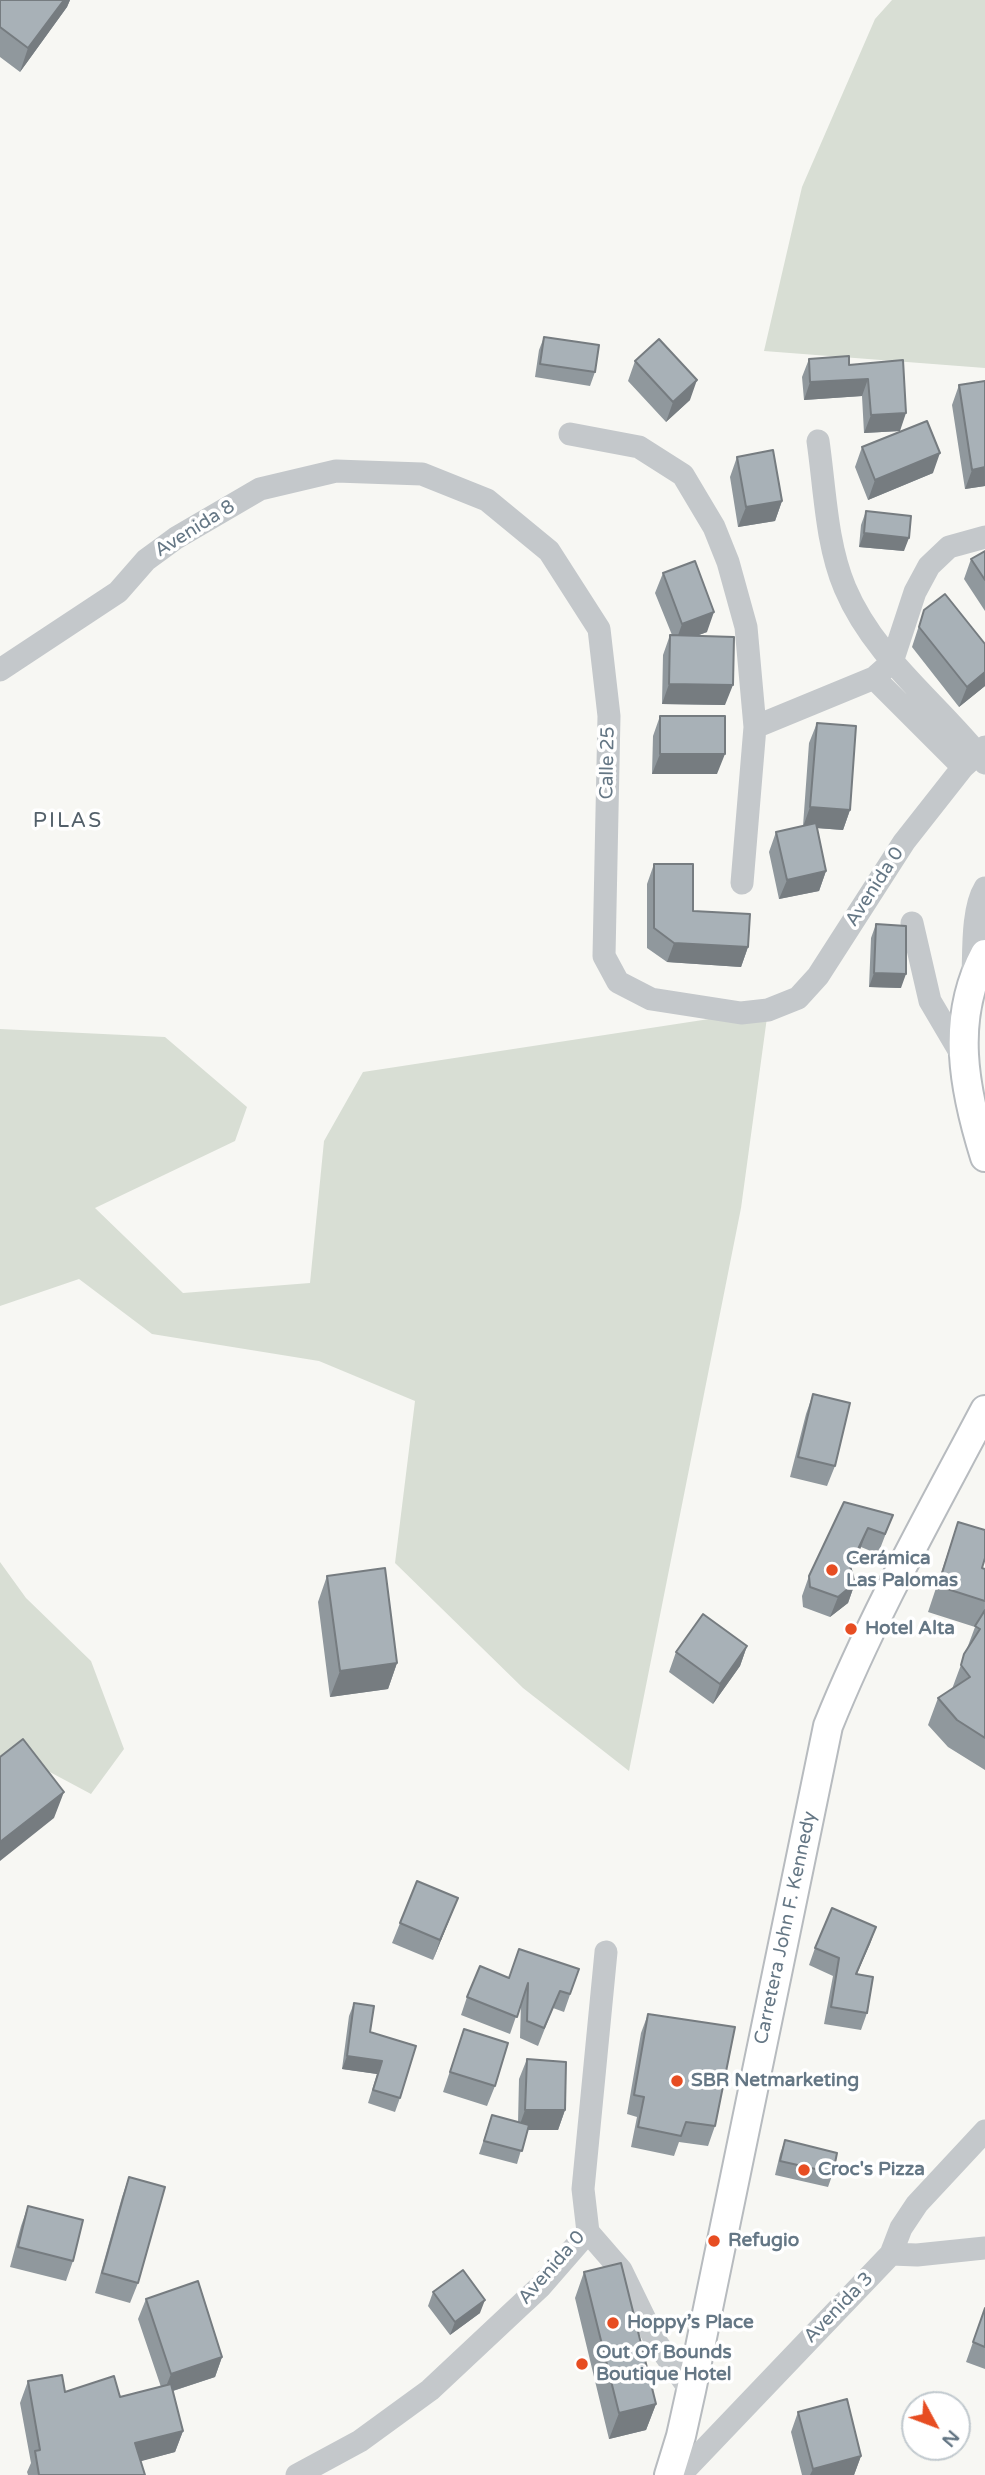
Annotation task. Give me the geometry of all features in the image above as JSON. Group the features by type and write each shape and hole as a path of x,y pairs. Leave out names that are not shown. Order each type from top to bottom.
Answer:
{"main road":[{"path":"979,965 975,1010 963,1057 971,1114 985,1157"},
{"name":"Carretera John F. Kennedy","path":"669,2475 691,2391 828,1726 855,1660 985,1410"}],"street":[{"path":"570,434 639,447 683,475 714,527 728,562 746,627 755,727 742,883"},
{"path":"818,441 834,551 845,588 863,621 892,662 978,758"},
{"name":"Avenida 8","path":"0,670 118,592 146,560 176,538 260,489 336,471 422,474"},
{"name":"Calle 25","path":"422,474 487,500 549,551 599,629 609,716 604,956 618,982 651,999 741,1013 768,1010"},
{"path":"755,727 874,678 892,662 915,592 929,566 949,547 985,537"},
{"path":"874,678 978,758"},
{"name":"Avenida 0","path":"768,1010 798,998 818,976 904,842 978,758"},
{"path":"979,965 975,932 981,895 985,888"},
{"path":"912,923 930,1001 963,1057"},
{"name":"Avenida 0","path":"297,2475 360,2441 430,2390 541,2286 589,2232 583,2189 606,1952"},
{"name":"Avenida 3","path":"680,2475 891,2254 901,2228 917,2204 985,2131"},
{"path":"589,2232 621,2270 656,2342 691,2391"},
{"path":"891,2254 917,2255 985,2248"}],"shaded area":[{"path":"892,0 985,0 985,368 764,351 802,187 875,19"},
{"path":"768,1010 741,1208 629,1771 523,1688 395,1563 415,1401 319,1361 152,1334 79,1279 0,1306 0,1029 165,1037 247,1107 235,1141 95,1208 183,1293 310,1283 324,1141 363,1072"},
{"path":"0,1562 26,1598 91,1661 124,1749 91,1794 18,1755 0,1757"}],"building":[{"path":"0,0 64,0 28,48 0,27"},
{"path":"544,337 599,345 595,372 540,364"},
{"path":"659,339 697,380 673,402 635,361"},
{"path":"849,356 849,365 903,360 906,413 871,415 868,379 810,382 809,359"},
{"path":"985,381 985,467 972,470 959,385"},
{"path":"927,421 940,453 875,480 862,447"},
{"path":"773,450 782,501 746,507 737,457"},
{"path":"866,511 911,516 909,538 864,533"},
{"path":"985,551 985,580 971,559"},
{"path":"695,561 714,612 682,624 663,573"},
{"path":"945,594 985,644 985,672 967,687 919,627 924,610"},
{"path":"670,635 734,637 733,685 669,684"},
{"path":"660,716 725,716 725,754 660,754"},
{"path":"817,723 856,726 850,810 810,807"},
{"path":"816,823 826,871 787,880 776,832"},
{"path":"654,864 693,864 693,911 750,914 748,947 674,943 654,928"},
{"path":"876,924 906,926 906,974 874,973"},
{"path":"813,1394 850,1403 835,1466 798,1457"},
{"name":"Cerámica Las Palomas","path":"844,1502 893,1515 885,1534 868,1528 850,1566 855,1583 838,1597 810,1587 809,1576"},
{"path":"958,1522 985,1530 985,1558 982,1568 985,1569 985,1601 938,1586"},
{"path":"385,1568 397,1663 340,1671 327,1576"},
{"path":"985,1610 985,1738 957,1720 938,1698 970,1677 961,1665 964,1654 980,1629 975,1626"},
{"path":"703,1614 747,1646 720,1684 676,1652"},
{"path":"23,1739 64,1792 0,1842 0,1757"},
{"path":"417,1881 458,1898 440,1940 400,1923"},
{"path":"832,1908 876,1927 856,1974 873,1977 867,2013 831,2007 839,1958 815,1948"},
{"path":"519,1949 579,1969 570,1994 560,1991 544,2028 527,2021 528,1983 517,2017 467,1997 480,1966 509,1978"},
{"path":"354,2003 374,2006 370,2032 416,2046 400,2098 373,2090 382,2061 347,2056"},
{"name":"SBR Netmarketing","path":"648,2014 735,2027 715,2126 686,2122 681,2136 638,2127 644,2097 634,2095"},
{"path":"464,2029 508,2043 495,2086 450,2072"},
{"path":"527,2059 566,2062 565,2110 525,2110"},
{"path":"492,2115 529,2125 522,2151 484,2141"},
{"path":"785,2140 837,2153 833,2173 780,2161"},
{"path":"129,2177 165,2187 138,2283 102,2273"},
{"path":"28,2206 83,2220 73,2261 18,2247"},
{"path":"621,2263 656,2404 619,2413 584,2272"},
{"path":"463,2270 485,2300 455,2322 433,2292"},
{"path":"198,2281 222,2357 171,2374 146,2299"},
{"path":"985,2308 985,2347 973,2342"},
{"path":"62,2375 65,2392 114,2376 120,2397 171,2384 183,2431 135,2443 145,2475 39,2475 35,2451 40,2450 28,2381"},
{"path":"847,2399 861,2456 813,2469 798,2412"}],"place":[{"name":"Cerámica Las Palomas","path":"832,1570"},
{"name":"Hotel Alta","path":"851,1629"},
{"name":"SBR Netmarketing","path":"677,2081"},
{"name":"Croc's Pizza","path":"804,2170"},
{"name":"Refugio","path":"714,2241"},
{"name":"Hoppy’s Place","path":"613,2323"},
{"name":"Out Of Bounds Boutique Hotel","path":"582,2364"}],"district":[{"name":"PILAS","path":"68,821"}]}
